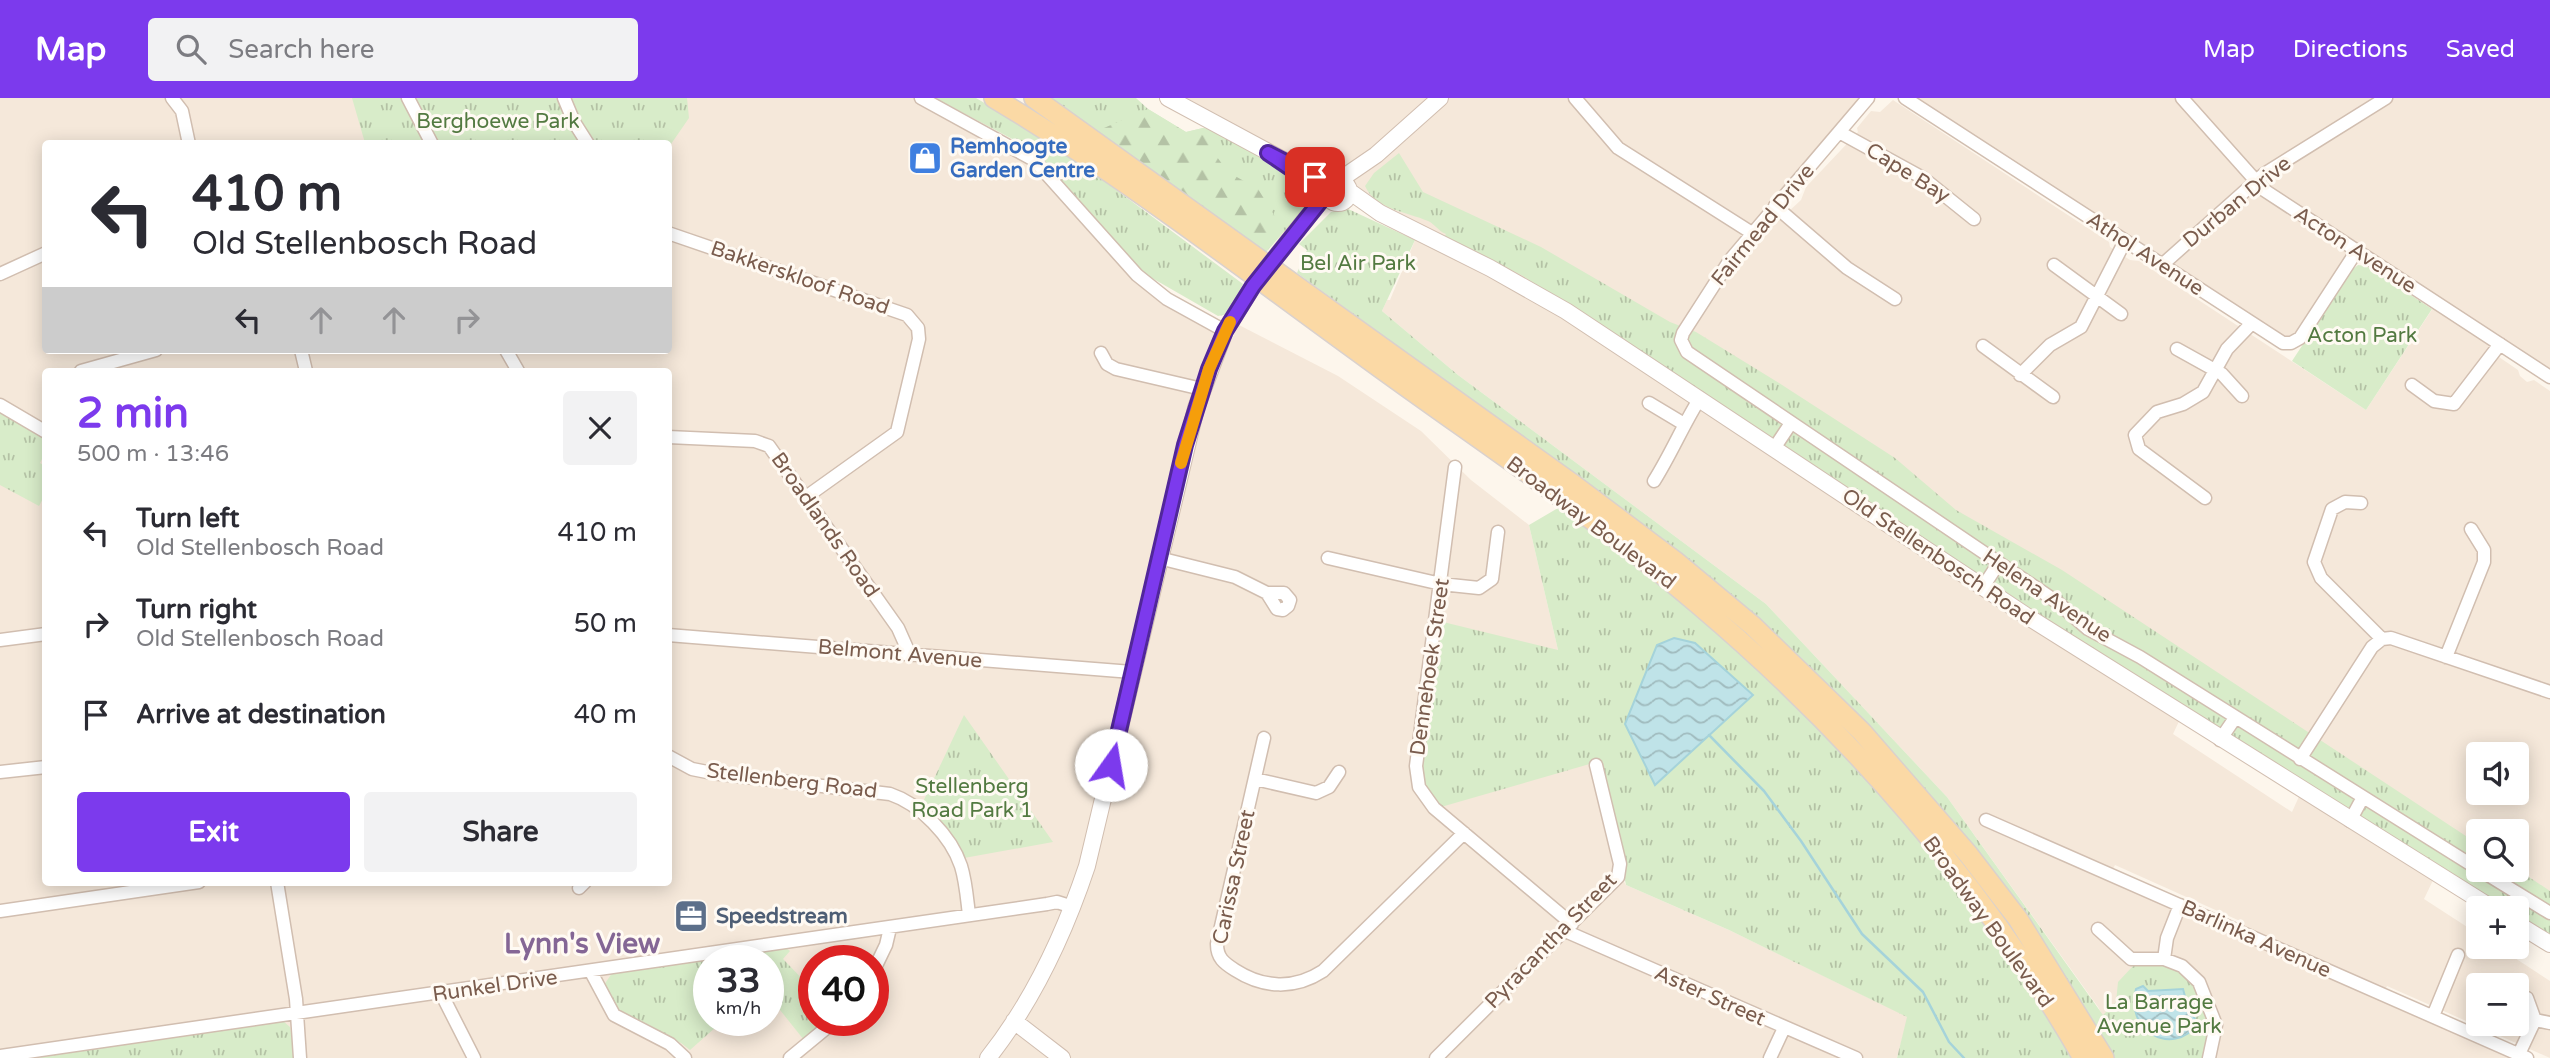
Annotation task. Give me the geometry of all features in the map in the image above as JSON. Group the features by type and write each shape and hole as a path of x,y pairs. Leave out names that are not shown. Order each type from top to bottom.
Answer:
{"main road":[{"name":"Broadway Boulevard","path":"994,98 1080,152 1556,495 1675,585 1740,640 1844,741 1942,854 2013,949 2082,1058"},
{"name":"Broadway Boulevard","path":"1034,98 1574,485 1675,561 1753,626 1862,732 1968,854 2018,919 2104,1058"}],"street":[{"path":"172,98 182,111 188,140"},
{"path":"408,98 430,140"},
{"path":"564,98 574,122 586,140"},
{"path":"921,98 1034,160 1137,275 1156,290 1229,325"},
{"name":"Old Stellenbosch Road","path":"1168,98 1340,193 1490,268 1566,311 2220,740 2472,896"},
{"path":"988,1058 1014,1021 1049,961 1073,907 1087,866 1159,558 1202,389 1229,325 1259,277 1293,235 1440,98"},
{"path":"1575,98 1618,148 1752,233"},
{"name":"Fairmead Drive","path":"1694,358 1683,347 1683,333 1719,275 1868,98"},
{"name":"Athol Avenue","path":"1905,98 2283,343 2296,342 2356,251"},
{"name":"Acton Avenue","path":"2182,98 2256,182 2356,251 2550,377"},
{"name":"Durban Drive","path":"2162,265 2256,182 2386,98"},
{"name":"Cape Bay","path":"1839,132 1923,178 1974,219"},
{"name":"Old Stellenbosch Road","path":"1268,153 1289,162 1340,193"},
{"path":"1340,193 1353,172 1373,160"},
{"path":"1289,162 1326,173 1353,172"},
{"path":"1775,206 1847,268 1895,299"},
{"name":"Bakkerskloof Road","path":"672,234 907,315 918,328 919,339 897,432 806,497"},
{"path":"2020,375 2050,345 2081,327 2125,241"},
{"path":"0,274 42,255"},
{"path":"2054,265 2122,314"},
{"path":"2205,498 2138,449 2135,439 2152,415 2199,396 2208,387 2227,349 2251,324"},
{"path":"2413,385 2434,401 2454,404 2500,344"},
{"path":"1983,346 2053,397"},
{"path":"2177,349 2216,371 2242,396"},
{"path":"1101,353 1107,364 1116,369 1202,389"},
{"path":"91,368 142,354"},
{"name":"Helena Avenue","path":"1694,358 2057,603 2088,629 2140,657 2466,861"},
{"path":"1654,481 1700,398"},
{"path":"1649,403 1684,424"},
{"path":"0,405 42,428"},
{"path":"1775,447 1791,423"},
{"name":"Broadlands Road","path":"672,437 762,443 775,453 898,628 910,655"},
{"name":"Dennehoek Street","path":"1455,467 1416,774 1427,801 1568,927"},
{"path":"2361,503 2345,502 2329,514 2315,553 2315,567 2321,578 2382,639"},
{"path":"2446,657 2484,562 2484,550 2471,529"},
{"path":"1328,558 1441,584 1479,588 1492,579 1498,532"},
{"path":"1159,558 1235,577 1268,593"},
{"path":"1983,587 1998,564"},
{"path":"0,640 42,635"},
{"name":"Belmont Avenue","path":"672,635 1132,672"},
{"path":"2300,759 2372,647 2382,639 2391,638 2550,692"},
{"path":"2220,740 2235,718"},
{"name":"Carissa Street","path":"1264,738 1216,944 1219,956 1226,965 1251,980 1265,984 1302,982 1323,971 1464,833"},
{"name":"Stellenberg Road","path":"672,757 692,769 712,773 890,794 902,798 923,812 955,853 960,864 969,915"},
{"name":"Pyracantha Street","path":"1436,1058 1620,873 1596,765"},
{"path":"0,772 42,767"},
{"path":"1255,779 1316,793 1329,787 1339,772"},
{"path":"2350,821 2363,797"},
{"name":"Barlinka Avenue","path":"1986,820 2523,1056"},
{"name":"Helena Avenue","path":"2500,882 2550,913"},
{"path":"0,912 172,886"},
{"path":"278,886 300,1058"},
{"name":"Runkel Drive","path":"0,1056 1057,902 1073,907"},
{"path":"2164,959 2166,938 2180,905"},
{"name":"Aster Street","path":"1568,927 1784,1028 1856,1058"},
{"path":"887,945 890,928"},
{"path":"2098,929 2132,959 2164,959 2188,970 2203,988 2217,1026 2209,1058"},
{"path":"2529,931 2550,944"},
{"path":"2433,1016 2458,956"},
{"path":"591,972 614,1015 670,1044 685,1058"},
{"path":"441,993 474,1058"},
{"path":"2523,1056 2535,1020 2529,1004"},
{"path":"2535,1020 2550,1023"},
{"path":"1014,1021 1062,1058"},
{"path":"1770,1058 1784,1028"},
{"path":"790,1058 817,1036"}],"shaded area":[{"path":"0,98 917,98 1022,153 1136,276 1226,328 1208,369 1105,788 1058,942 982,1058 0,1058"},
{"path":"1169,98 1867,98 1730,261 1740,267 1764,234 1801,200 1806,187 1858,132 1857,128 1871,111 1880,112 1893,100 2109,242 2110,247 2130,260 2139,261 2366,410 2435,305 2355,252 2291,343 1907,98 2550,98 2550,380 2501,347 2496,355 2518,370 2527,382 2534,380 2550,391 2550,944 2529,922 2529,896 2473,896 2436,874 2424,899 2466,926 2466,959 2516,959 2550,981 2550,1058 2500,1036 2529,1036 2529,973 2466,973 2466,1021 2387,986 2383,995 2466,1032 2466,1036 2475,1036 2525,1058 2126,1058 2098,1007 1947,797 1766,604 1458,375 1382,311 1387,300 1390,300 1418,233","holes":["2182,715 2302,790 2292,812 2173,734","2115,865 2240,921 2237,930 2110,875"]},
{"path":"1239,325 1338,376 1421,431 1471,480 1529,525 1558,650 1616,869 1626,885 1729,930 1908,1017 1897,1058 996,1058 1034,1005 1069,936 1092,876 1198,426 1223,356"}],"green space":[{"name":"Berghoewe Park","path":"352,98 402,98 423,140 364,140"},
{"name":"Berghoewe Park","path":"413,98 559,98 565,117 580,140 438,140"},
{"path":"570,98 687,98 689,118 672,143 672,140 593,140 578,118"},
{"path":"935,98 976,98 1084,166 1243,284 1228,314 1218,316 1145,274 1057,175 1020,143"},
{"name":"Bel Air Park","path":"1050,98 1136,98 1148,109 1186,132 1203,128 1216,131 1313,190 1316,195 1266,252"},
{"name":"Bel Air Park","path":"1148,109 1186,132 1203,128 1216,131 1217,138 1209,146 1228,172 1258,189 1284,231 1266,252 1097,131"},
{"path":"1399,153 1423,192 1541,247 1670,322 1696,332 1895,458 1956,510 2062,570 2466,836 2466,882 2529,882 2529,877 2550,891 2550,938 2529,925 2529,896 2483,896 2212,727 1523,276 1444,237 1446,234 1428,221 1392,209 1376,200 1365,186 1374,173"},
{"name":"La Barrage Avenue Park","path":"1346,208 1415,240 1382,311 1458,375 1766,604 1947,797 2103,1015 2116,1002 2118,982 2133,966 2161,964 2180,971 2190,979 2212,1023 2204,1058 2115,1058 2065,977 1872,731 1814,671 1752,613 1578,477 1297,273 1307,250 1299,244 1331,212"},
{"name":"Acton Park","path":"2358,265 2366,266 2432,309 2366,410 2292,361 2352,270"},
{"path":"0,413 42,436 42,500 39,506 0,485"},
{"path":"1558,508 1667,591 1737,650 1804,713 1870,781 1963,895 2072,1058 1897,1058 1907,1017 1729,930 1626,885 1600,761 1441,807 1433,800 1420,773 1439,621 1558,650 1529,525"},
{"name":"Stellenberg Road Park 1","path":"964,715 1053,842 964,858 922,804"},
{"path":"784,948 790,951 784,958"},
{"path":"784,960 798,974 798,1032 784,1015"},
{"path":"693,961 693,1036 706,1036 690,1050 619,1013 604,985 612,973"},
{"path":"283,1021 290,1027 295,1058 36,1058"}],"water":[{"path":"1674,638 1695,643 1753,695 1655,785 1625,724 1657,645"},
{"path":"2143,986 2148,991 2183,989 2188,1007 2198,1024 2176,1039 2153,1035 2143,1027 2134,1004 2136,989"}],"waterway":[{"path":"1709,735 1764,791 1801,841 1862,934 1923,992 1949,1042 1964,1058"}],"slow traffic":[{"path":"1181,463 1209,369 1230,322"}],"place":[{"name":"Remhoogte Garden Centre","path":"925,158"},
{"name":"Speedstream","path":"691,916"}],"district":[{"name":"Lynn's View","path":"582,944"}],"route":[{"path":"1111,765 1185,445 1209,369 1225,331 1253,286 1327,193 1276,161 1268,153 1315,177"}]}
